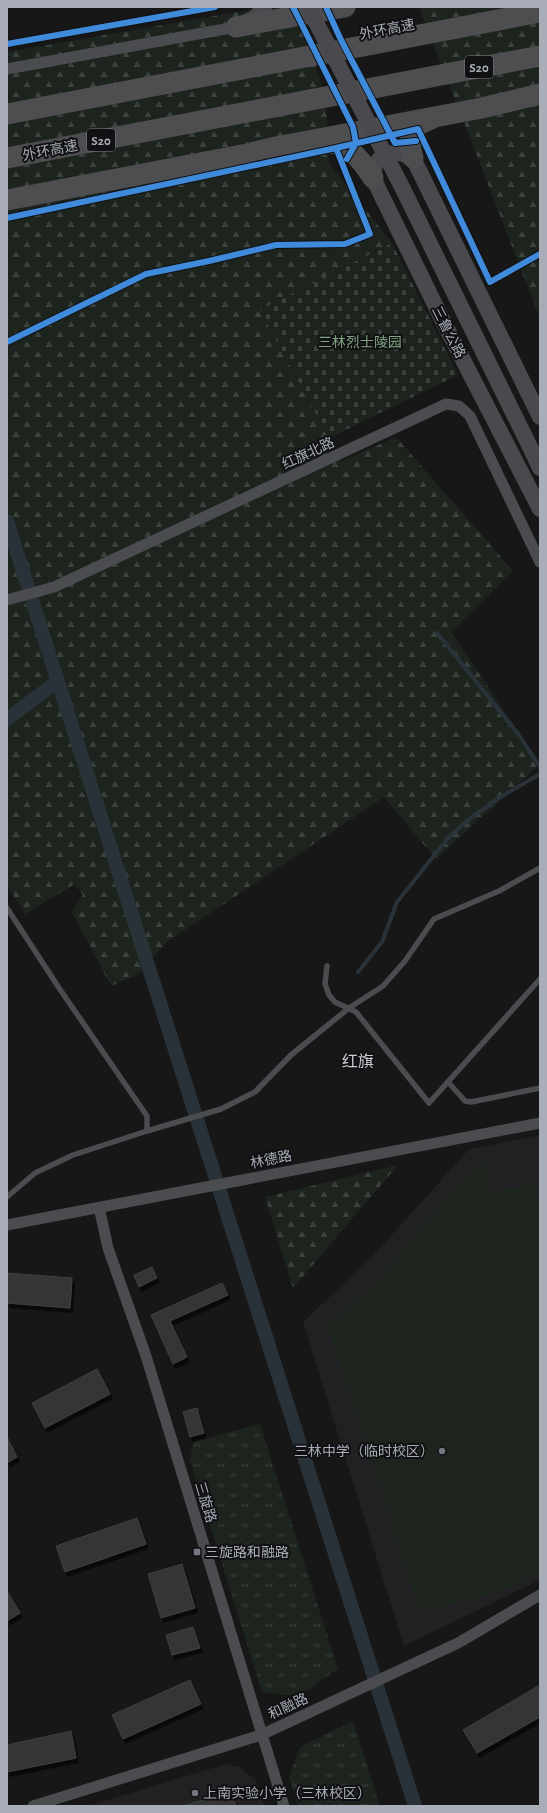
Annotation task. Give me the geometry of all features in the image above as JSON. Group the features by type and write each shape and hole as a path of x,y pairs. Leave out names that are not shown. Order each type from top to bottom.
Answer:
{"highway":[{"path":"236,27 345,7"},
{"name":"外环高速","path":"7,114 540,12"},
{"name":"外环高速","path":"7,158 540,56"},
{"path":"7,200 482,108 540,94"},
{"path":"413,158 409,143 411,132 419,124 438,116"},
{"path":"314,140 332,142 349,149 361,160 373,178"}],"main road":[{"path":"236,27 255,18 264,7"},
{"name":"三鲁公路","path":"308,7 402,187 540,468"},
{"path":"373,178 375,164 384,154 401,153 413,158 540,417"},
{"name":"三鲁公路","path":"373,178 445,325 540,509"}],"street":[{"path":"7,69 236,27"},
{"name":"红旗北路","path":"8,600 54,587 446,404 460,406 470,416 540,562"},
{"name":"林德路","path":"7,1225 540,1123"},
{"name":"三旋路","path":"99,1207 108,1248 146,1356 284,1806"},
{"name":"和融路","path":"33,1806 261,1735 458,1643 540,1595"}],"lane":[{"path":"7,1197 35,1173 73,1155 221,1109 255,1092 291,1055 349,1008 383,986 405,962 434,919 499,892 540,868"},
{"path":"7,908 59,988 147,1116 147,1131"},
{"path":"327,966 325,984 329,995 335,1002 356,1012 429,1104 540,979"},
{"path":"448,1082 465,1101 471,1102 540,1088"}],"shaded area":[{"name":"三林中学（临时校区）","path":"540,1135 540,1580 404,1646 303,1322 370,1259 469,1149"},
{"name":"上南实验小学（三林校区）","path":"226,1764 240,1767 256,1781 265,1806 88,1806"}],"green space":[{"path":"266,7 297,7 326,99 329,163 392,243 260,310 341,461 396,437 513,571 451,632 540,764 436,859 384,797 167,942 139,974 111,986 72,912 83,895 75,884 25,914 7,886 7,52"},
{"path":"419,7 540,7 540,318 538,313"},
{"name":"三林烈士陵园","path":"392,243 458,375 329,438 260,310"},
{"name":"三林中学（临时校区）","path":"484,1158 489,1192 536,1184 540,1216 540,1572 512,1587 482,1597 420,1611 327,1326 373,1286 430,1217"},
{"path":"398,1165 293,1288 265,1197"},
{"path":"260,1424 338,1669 298,1696 262,1692 190,1461 193,1442"},
{"path":"353,1721 380,1806 298,1806 289,1777 300,1747"}],"building":[{"path":"152,1267 157,1278 139,1287 134,1275"},
{"path":"7,1273 72,1278 70,1308 7,1303"},
{"path":"222,1283 228,1295 170,1321 187,1357 173,1364 151,1315"},
{"path":"97,1369 110,1394 45,1428 32,1403"},
{"path":"197,1408 204,1433 190,1437 183,1412"},
{"path":"7,1437 17,1457 7,1463"},
{"path":"137,1518 146,1544 65,1572 56,1546"},
{"path":"182,1564 195,1608 161,1618 148,1574"},
{"path":"7,1591 20,1613 7,1621"},
{"path":"193,1627 200,1648 172,1655 166,1635"},
{"path":"190,1680 201,1704 123,1739 112,1715"},
{"path":"540,1685 540,1717 477,1753 463,1730"},
{"path":"71,1731 76,1758 7,1772 7,1745"},
{"path":"232,1792 236,1806 182,1806"}],"waterway":[{"path":"7,521 415,1806"},
{"path":"437,633 519,735 540,767"},
{"path":"7,719 58,681"},
{"path":"358,972 382,942 397,902 448,838 469,819 499,798 540,774"}],"cycle path":[{"path":"7,44 215,7"},
{"path":"293,7 353,127 356,143 347,159"},
{"path":"326,7 341,40 395,143 416,141"},
{"path":"7,218 336,148 418,129 490,282 540,254"},
{"path":"7,342 146,274 276,245 345,244 370,234 336,148"}],"place":[{"name":"三林中学（临时校区）","path":"442,1451"},
{"name":"三旋路和融路","path":"197,1552"},
{"name":"上南实验小学（三林校区）","path":"195,1793"}],"district":[{"name":"红旗","path":"358,1061"}]}
